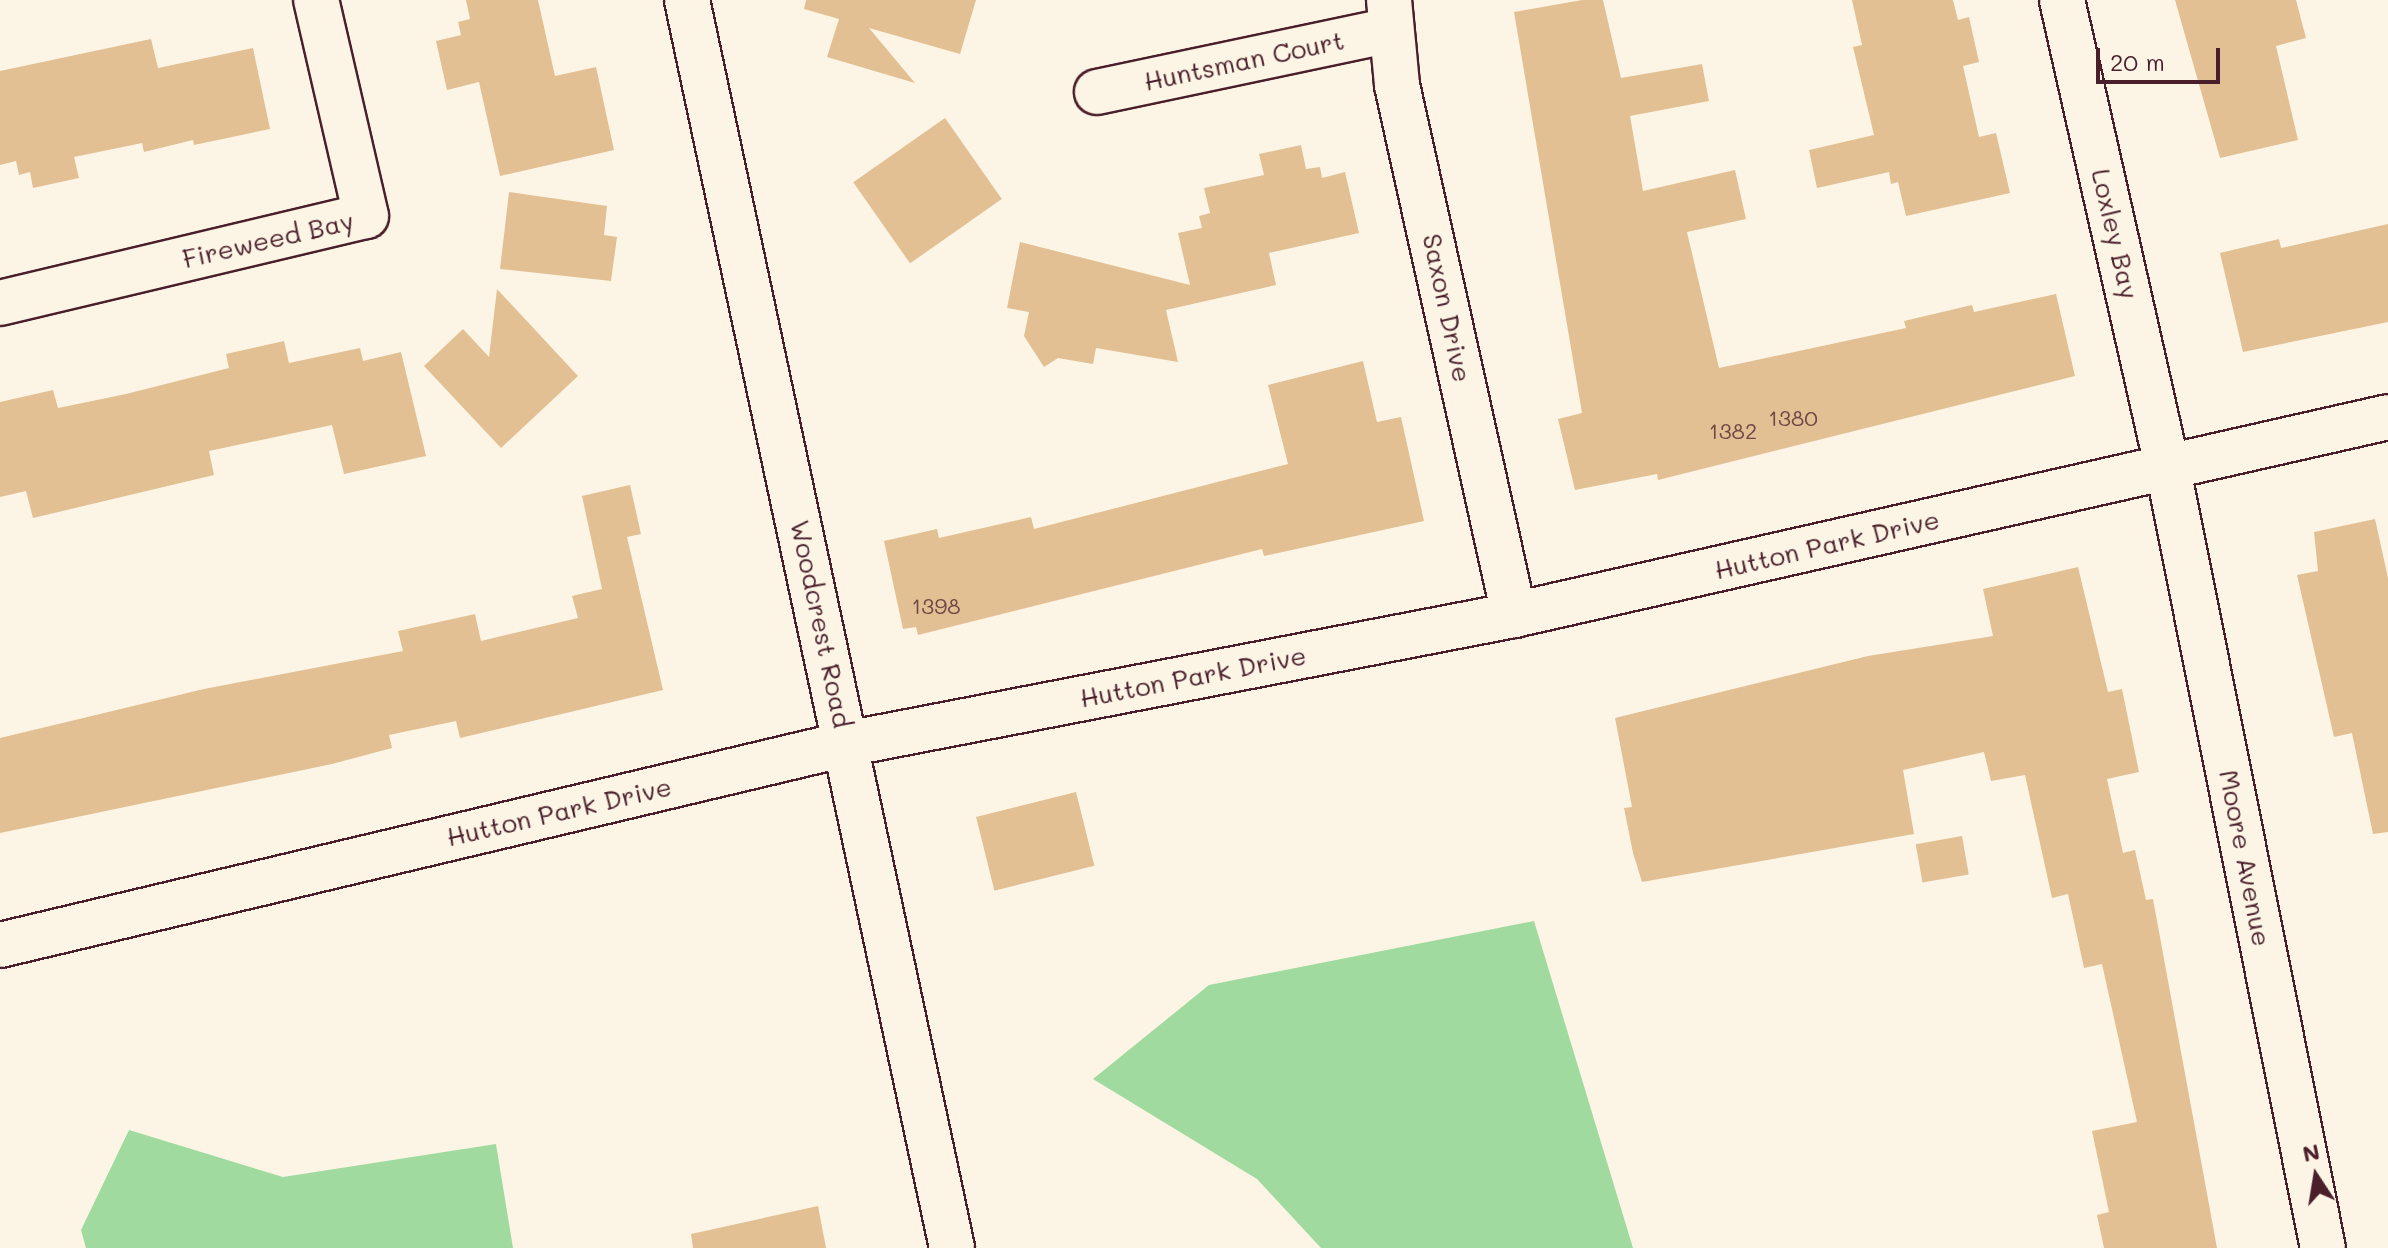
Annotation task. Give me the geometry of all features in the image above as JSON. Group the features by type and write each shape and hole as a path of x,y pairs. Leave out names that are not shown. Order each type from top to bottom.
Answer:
{"street":[{"name":"Fireweed Bay","path":"0,303 366,216 316,0"},
{"name":"Woodcrest Road","path":"687,0 952,1248"},
{"name":"Loxley Bay","path":"2062,0 2168,469"},
{"name":"Huntsman Court","path":"1097,92 1390,15"},
{"name":"Saxon Drive","path":"1390,15 1514,615"},
{"name":"Hutton Park Drive","path":"0,945 846,744 1514,615 2388,417"},
{"name":"Moore Avenue","path":"2168,469 2323,1248"}],"green space":[{"path":"1534,921 1633,1248 1321,1248 1257,1179 1093,1079 1209,985"},
{"path":"129,1130 283,1177 496,1144 513,1248 86,1248 81,1230"}],"building":[{"path":"466,0 538,0 555,76 596,67 614,150 500,176 479,82 447,90 436,41 461,35 458,22 470,19"},
{"path":"806,0 976,0 960,54 869,28 915,83 827,57 839,19 804,9"},
{"path":"1582,0 1603,0 1621,78 1702,64 1709,101 1630,116 1643,191 1735,170 1746,219 1687,232 1719,368 1906,328 1904,321 1972,305 1974,312 2056,294 2075,376 1658,480 1657,474 1575,490 1558,419 1582,413 1514,12"},
{"path":"1852,0 1953,0 1958,20 1969,17 1979,62 1963,66 1979,137 1996,133 2010,193 1906,216 1898,182 1891,184 1889,172 1817,188 1809,150 1874,135 1853,47 1862,45"},
{"path":"2175,0 2296,0 2306,38 2276,46 2298,140 2220,158"},
{"path":"151,39 158,68 253,48 270,129 194,145 193,140 144,152 142,143 74,157 79,178 33,188 30,172 19,175 16,161 0,165 0,71"},
{"path":"945,118 1002,199 910,263 853,182"},
{"path":"1301,145 1306,169 1320,167 1322,178 1345,172 1359,233 1269,253 1276,285 1166,310 1178,362 1096,348 1093,364 1058,358 1044,367 1024,336 1029,312 1007,308 1020,242 1190,285 1178,233 1202,228 1199,216 1210,213 1204,188 1264,175 1259,154"},
{"path":"509,192 607,206 604,235 617,237 611,281 500,269"},
{"path":"2388,224 2388,322 2243,352 2220,253 2279,239 2281,248"},
{"path":"497,289 578,376 501,448 424,366 463,329 489,357"},
{"path":"284,341 289,363 360,348 363,361 401,352 426,456 344,474 332,425 209,451 214,475 33,518 26,491 0,497 0,402 53,390 58,408 126,394 229,368 226,354"},
{"path":"1363,361 1377,422 1401,417 1424,521 1264,556 1262,549 918,635 916,627 903,629 884,541 937,529 939,538 1031,517 1034,529 1288,464 1268,385"},
{"path":"630,485 641,534 627,537 663,690 460,738 456,721 389,735 392,748 332,764 0,833 0,738 204,689 403,651 398,631 475,614 481,641 578,618 572,596 602,589 582,496"},
{"path":"2375,519 2388,578 2388,832 2373,834 2352,733 2334,737 2297,575 2318,571 2314,532"},
{"path":"2078,567 2108,692 2122,689 2139,772 2107,779 2123,853 2135,850 2146,900 2153,899 2217,1248 2104,1248 2097,1215 2109,1212 2092,1131 2137,1122 2102,964 2084,968 2068,894 2052,898 2025,775 1991,781 1984,752 1903,770 1914,834 1642,882 1633,853 1624,808 1632,807 1615,718 1868,656 1993,636 1983,589"},
{"path":"1076,792 1094,866 994,891 976,817"},
{"path":"1962,836 1969,874 1922,883 1916,844"},
{"path":"818,1206 826,1248 693,1248 691,1234"}]}
